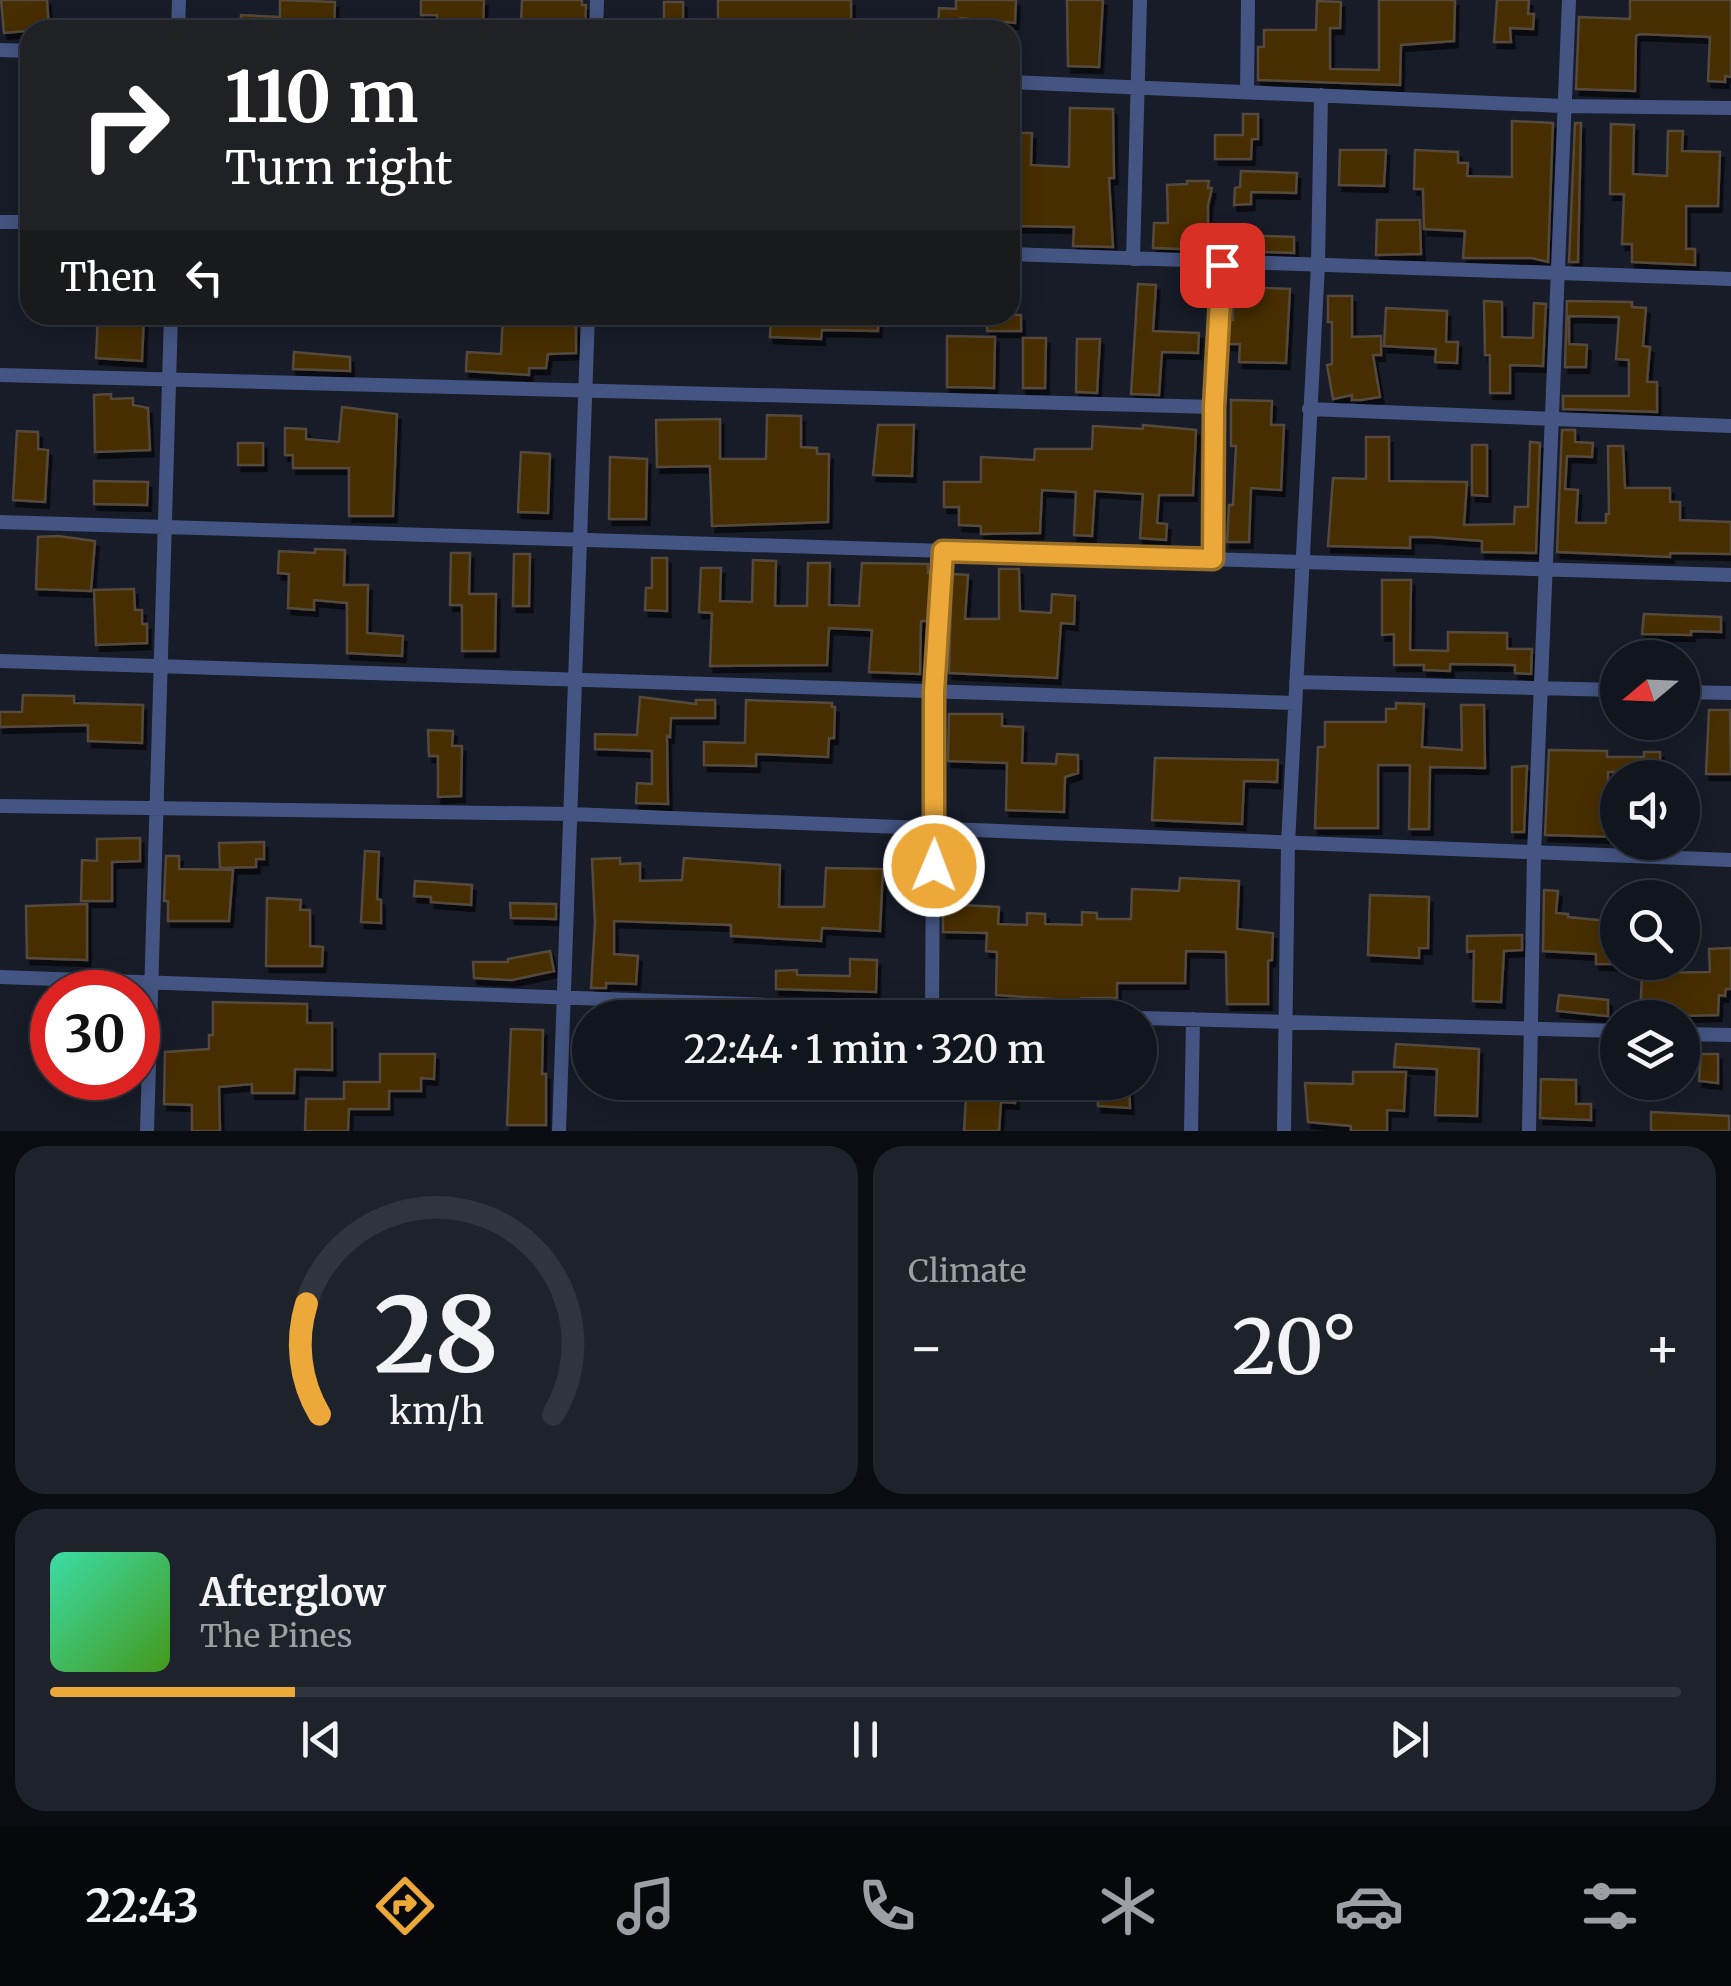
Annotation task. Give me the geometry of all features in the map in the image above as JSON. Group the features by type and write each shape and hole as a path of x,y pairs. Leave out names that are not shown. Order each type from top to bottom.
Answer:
{"street":[{"path":"1133,259 1140,0"},
{"path":"1247,91 1248,0"},
{"path":"1529,1131 1534,854 1568,0"},
{"path":"1020,82 1563,106 1731,108"},
{"path":"1284,1131 1288,844 1318,265 1322,95"},
{"path":"1020,254 1731,278"},
{"path":"1133,259 1222,265 1318,265"},
{"path":"1213,559 1214,407 1222,265"},
{"path":"151,970 171,325"},
{"path":"559,1131 588,325"},
{"path":"0,375 1214,407"},
{"path":"1309,410 1731,426"},
{"path":"0,522 1731,575"},
{"path":"932,1000 934,692 943,551"},
{"path":"0,661 1295,703"},
{"path":"1296,682 1600,690"},
{"path":"1700,693 1731,694"},
{"path":"0,806 572,814 1731,860"},
{"path":"0,977 30,978"},
{"path":"160,982 655,1000"},
{"path":"1157,1018 1600,1031"},
{"path":"1191,1131 1193,1019"},
{"path":"1700,1034 1731,1035"},
{"path":"147,1131 148,1100"}],"building":[{"path":"1,0 47,0 48,20 20,20 20,32 4,33"},
{"path":"280,0 335,2 334,20 241,20 241,15 280,17"},
{"path":"421,0 484,0 483,20 437,20 437,15 421,15"},
{"path":"522,0 582,0 582,5 586,5 585,20 521,20"},
{"path":"718,0 851,0 851,20 718,20"},
{"path":"956,0 1016,0 1015,20 938,20 939,8 956,9"},
{"path":"1067,0 1103,0 1099,67 1068,66"},
{"path":"1379,0 1455,0 1454,41 1401,45 1400,85 1258,80 1258,47 1264,47 1264,30 1316,30 1317,1 1341,2 1340,28 1330,28 1330,69 1379,70"},
{"path":"1497,0 1529,0 1528,14 1534,14 1533,29 1510,28 1511,42 1494,42"},
{"path":"1630,0 1731,0 1731,77 1725,76 1725,82 1708,81 1710,37 1640,34 1636,36 1635,91 1576,89 1579,17 1630,19"},
{"path":"664,2 683,2 683,20 664,20"},
{"path":"1070,108 1113,109 1114,178 1109,178 1113,247 1073,246 1074,227 1020,226 1020,133 1032,133 1031,165 1069,167"},
{"path":"1243,114 1258,114 1258,139 1252,139 1251,159 1215,159 1215,135 1243,135"},
{"path":"1512,121 1553,123 1548,262 1532,258 1463,258 1465,231 1424,229 1423,189 1414,189 1415,150 1458,152 1458,163 1468,163 1467,176 1512,177"},
{"path":"1575,123 1581,123 1578,262 1569,262"},
{"path":"1611,124 1634,125 1633,174 1667,176 1668,131 1683,131 1682,151 1720,152 1718,206 1686,206 1686,249 1695,249 1695,265 1632,262 1632,244 1622,244 1624,194 1610,194"},
{"path":"1340,150 1386,150 1384,186 1339,185"},
{"path":"1241,171 1297,173 1296,193 1251,192 1251,204 1234,205"},
{"path":"1209,181 1208,188 1212,188 1208,250 1153,248 1154,223 1168,223 1167,185"},
{"path":"1377,220 1420,220 1421,254 1376,255"},
{"path":"1239,235 1294,237 1294,253 1238,251"},
{"path":"1138,284 1156,285 1153,331 1199,333 1198,353 1162,352 1159,395 1131,394"},
{"path":"1233,287 1290,289 1286,363 1239,362 1240,344 1228,344"},
{"path":"1328,296 1352,296 1352,337 1381,336 1381,355 1373,355 1380,397 1352,400 1352,395 1333,399 1327,365 1332,364"},
{"path":"1484,301 1502,302 1502,337 1533,338 1534,303 1546,304 1543,366 1510,365 1510,393 1490,393"},
{"path":"1567,301 1632,302 1632,307 1646,308 1643,346 1650,347 1647,382 1657,382 1657,412 1563,409 1563,396 1629,396 1629,360 1616,359 1619,317 1569,316 1569,344 1587,345 1586,367 1565,367"},
{"path":"1386,308 1447,311 1446,342 1458,342 1457,363 1435,362 1436,349 1384,346"},
{"path":"1021,315 1021,331 987,331 987,325 1020,325"},
{"path":"98,325 144,325 142,361 96,358"},
{"path":"502,325 576,325 576,353 548,354 546,368 529,368 529,375 466,371 467,352 501,354"},
{"path":"771,325 878,325 878,331 822,330 821,339 770,337"},
{"path":"947,336 995,337 994,388 947,387"},
{"path":"1023,338 1046,338 1045,388 1023,388"},
{"path":"1077,339 1100,339 1097,393 1076,392"},
{"path":"294,352 350,357 350,371 293,369"},
{"path":"111,394 111,399 133,398 133,405 148,408 150,450 95,452 94,395"},
{"path":"1231,400 1272,401 1271,425 1284,425 1281,490 1251,488 1249,542 1227,542 1236,446 1231,446"},
{"path":"342,407 397,414 393,516 349,516 349,468 293,468 293,455 285,455 285,428 306,429 306,439 339,442"},
{"path":"767,415 801,416 801,447 829,454 828,522 712,526 710,466 657,467 656,420 720,419 720,459 766,459"},
{"path":"878,425 914,425 912,476 873,475"},
{"path":"1143,425 1196,430 1193,495 1159,495 1157,523 1167,524 1166,540 1140,538 1143,494 1095,491 1092,536 1074,535 1076,492 1042,490 1040,533 981,534 981,526 959,525 959,507 944,507 944,482 981,482 981,457 1034,460 1035,449 1092,449 1093,426 1143,429"},
{"path":"1562,430 1575,430 1575,442 1593,443 1592,457 1567,456 1565,489 1578,490 1576,523 1606,523 1608,446 1623,446 1625,488 1670,488 1670,502 1680,502 1680,520 1731,522 1731,554 1670,553 1670,557 1557,552"},
{"path":"17,431 38,432 38,449 48,450 45,502 13,500"},
{"path":"1366,437 1389,437 1389,481 1467,482 1464,525 1514,524 1515,507 1528,507 1530,442 1540,443 1536,553 1482,552 1482,541 1430,537 1410,537 1410,548 1328,546 1333,478 1366,479"},
{"path":"238,443 263,443 263,465 238,465"},
{"path":"1472,445 1487,445 1487,496 1472,495"},
{"path":"521,452 550,454 548,513 518,512"},
{"path":"610,457 647,459 646,519 609,519"},
{"path":"94,481 148,482 147,505 94,504"},
{"path":"38,537 95,541 91,591 36,589"},
{"path":"315,549 345,550 344,585 368,585 367,633 403,636 402,656 347,653 347,603 314,600 314,610 288,608 289,574 278,573 279,551 315,553"},
{"path":"451,553 470,553 469,594 496,594 495,651 462,651 462,605 450,605"},
{"path":"514,554 530,554 529,606 513,606"},
{"path":"652,558 667,558 667,611 645,610 646,588 652,588"},
{"path":"753,560 776,561 775,606 807,606 808,563 830,563 829,605 859,606 862,563 928,564 928,621 921,621 920,674 869,672 872,630 829,628 827,665 710,666 712,613 699,612 701,568 721,568 720,601 752,602"},
{"path":"999,569 1019,569 1020,611 1051,613 1052,594 1075,596 1074,624 1061,623 1057,678 949,673 952,574 968,575 965,619 999,619"},
{"path":"1382,580 1411,580 1410,650 1448,651 1448,632 1507,633 1507,649 1532,649 1531,674 1515,673 1515,665 1450,664 1450,671 1424,670 1424,665 1394,665 1394,634 1382,635"},
{"path":"134,589 135,610 142,610 142,624 147,624 147,643 96,645 94,590"},
{"path":"1644,614 1721,617 1721,632 1642,634"},
{"path":"23,695 74,696 74,703 143,705 142,743 88,741 88,725 0,727 0,712 22,712"},
{"path":"640,697 696,704 696,700 715,700 715,718 671,718 670,737 667,736 668,804 636,803 637,783 652,784 652,751 595,749 595,734 637,735"},
{"path":"746,700 832,703 834,738 829,738 828,757 756,754 756,766 704,765 704,742 745,743"},
{"path":"1396,703 1424,704 1422,747 1462,750 1461,705 1484,705 1485,768 1430,767 1429,829 1409,829 1410,765 1378,765 1378,828 1315,828 1318,747 1325,747 1325,722 1386,722 1386,709 1396,709"},
{"path":"1709,710 1730,710 1731,774 1706,774"},
{"path":"949,714 1002,714 1002,726 1023,727 1022,763 1056,764 1057,754 1078,755 1078,773 1065,777 1064,812 1006,810 1007,763 948,761"},
{"path":"428,730 453,731 452,746 462,746 461,796 438,797 438,756 429,756"},
{"path":"1549,750 1607,751 1607,757 1644,757 1644,752 1660,752 1660,760 1600,760 1600,837 1545,835"},
{"path":"1155,758 1278,760 1277,782 1244,781 1242,824 1152,820"},
{"path":"1527,766 1524,832 1512,832 1512,767"},
{"path":"140,838 140,861 112,862 112,901 81,901 82,860 97,861 97,839"},
{"path":"264,842 264,859 256,859 256,867 220,868 219,843"},
{"path":"365,851 379,852 377,899 381,900 381,923 361,922"},
{"path":"166,856 179,856 179,869 233,870 229,921 168,921 168,901 164,901"},
{"path":"620,858 620,864 640,863 640,881 682,880 684,858 780,865 779,907 824,907 826,868 883,869 880,931 822,928 821,941 731,936 731,925 614,921 614,954 638,956 636,984 606,983 606,988 591,988 595,923 592,859"},
{"path":"1180,878 1239,881 1237,929 1273,933 1272,960 1268,961 1268,1004 1227,1004 1226,952 1186,951 1185,983 1117,983 1117,998 1067,1000 996,995 997,952 986,951 987,933 943,932 943,904 999,907 998,924 1027,925 1027,913 1045,914 1045,924 1082,925 1082,912 1097,913 1097,919 1131,919 1132,889 1179,891"},
{"path":"415,881 472,885 471,905 431,902 431,897 414,896"},
{"path":"1544,890 1558,891 1556,913 1600,920 1600,964 1596,964 1596,954 1543,951"},
{"path":"1370,895 1429,897 1428,948 1419,948 1419,958 1368,955"},
{"path":"267,898 301,900 300,910 310,910 310,946 323,947 322,966 266,966"},
{"path":"510,903 556,904 556,919 511,918"},
{"path":"87,904 87,960 27,958 26,906"},
{"path":"1522,935 1522,950 1504,951 1501,1002 1473,1001 1474,951 1467,952 1467,936"},
{"path":"1731,948 1731,989 1726,989 1725,996 1719,995 1718,1015 1700,1015 1700,1000 1641,1000 1642,980 1700,980 1700,972 1710,972 1709,949"},
{"path":"550,951 554,971 512,980 474,978 473,962 508,962"},
{"path":"850,959 877,960 876,992 776,989 776,971 850,976"},
{"path":"1559,995 1608,1000 1600,1000 1600,1015 1557,1011"},
{"path":"213,1002 307,1004 307,1023 332,1023 332,1070 295,1069 294,1093 252,1093 252,1084 219,1087 220,1131 192,1131 192,1105 164,1104 165,1052 209,1049"},
{"path":"511,1029 543,1030 546,1125 507,1125"},
{"path":"1396,1044 1479,1049 1477,1116 1435,1115 1437,1069 1394,1067"},
{"path":"380,1054 435,1054 434,1079 421,1078 421,1091 389,1091 389,1109 349,1109 348,1131 305,1131 306,1099 344,1099 344,1082 380,1082"},
{"path":"1701,1054 1718,1054 1718,1083 1700,1081"},
{"path":"1353,1072 1406,1072 1404,1111 1387,1110 1387,1131 1351,1131 1351,1126 1308,1122 1305,1083 1353,1084"},
{"path":"1541,1079 1576,1080 1576,1104 1591,1104 1591,1120 1540,1118"},
{"path":"966,1100 1015,1100 1001,1102 999,1131 964,1131"},
{"path":"1098,1100 1130,1100 1130,1108 1098,1106"},
{"path":"1651,1112 1729,1116 1729,1131 1651,1131"}],"route":[{"path":"934,866 934,692 943,551 1213,559 1214,407 1222,265"}]}
